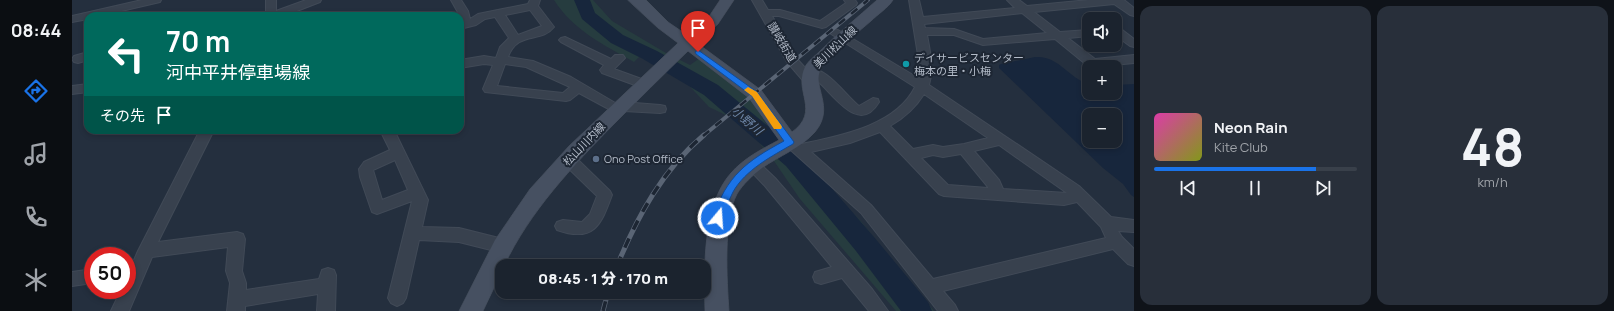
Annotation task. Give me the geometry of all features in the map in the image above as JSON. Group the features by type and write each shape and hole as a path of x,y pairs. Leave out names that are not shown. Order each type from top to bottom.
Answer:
{"main road":[{"name":"松山川内線","path":"471,311 503,246 537,195 646,81 682,47 713,21 727,0"},
{"name":"美川松山線","path":"792,145 809,128 813,121 814,95 810,77 817,62 838,35 886,0"},
{"path":"639,1 682,47 754,94 792,145 758,160 740,175 730,188 723,202 718,218 717,311"}],"street":[{"path":"103,0 108,12"},
{"path":"112,12 156,0"},
{"path":"271,0 271,12"},
{"path":"284,12 316,0"},
{"path":"456,0 463,12"},
{"name":"讃岐街道","path":"757,0 793,62 810,77 825,79 850,106 856,110 862,110 873,102"},
{"path":"764,13 780,13 822,25 852,3 849,0"},
{"path":"792,145 852,137 882,126 902,112 914,100 922,86 925,72 914,0"},
{"path":"1012,0 1056,36 1092,62 1134,59"},
{"path":"1037,0 1046,7"},
{"path":"919,27 1023,10 1118,0 1134,13"},
{"path":"464,25 472,23 482,16 499,14 534,3 548,28 515,38 506,47 489,90 566,97 578,88"},
{"path":"499,14 515,38"},
{"path":"72,19 84,17"},
{"path":"919,27 944,30 965,35 976,41 983,42 1082,34"},
{"path":"1122,31 1134,30"},
{"path":"838,35 922,86 1074,190 1107,223 1116,242 1134,259"},
{"path":"1122,35 1134,44"},
{"path":"565,40 616,61 606,70 646,81"},
{"path":"464,63 484,60 530,64 567,80 578,88 620,108 660,109"},
{"path":"72,90 84,88"},
{"path":"882,126 944,190 1064,199 1080,196"},
{"path":"136,265 146,251 205,134"},
{"path":"389,134 420,200 414,233 397,298"},
{"path":"910,155 933,150 942,152 964,149 1001,140"},
{"path":"792,145 866,209 949,311"},
{"path":"964,149 994,184 998,194"},
{"path":"398,152 369,166 366,169 367,177 377,208 417,192"},
{"path":"563,226 579,230 587,228 594,223 605,195 569,160"},
{"path":"758,160 770,182 846,270 879,311"},
{"path":"1107,223 1134,226"},
{"path":"414,233 459,235 503,246"},
{"path":"146,251 237,239 234,271 238,283 237,305 328,280 326,311"},
{"path":"929,287 1116,242"},
{"path":"821,277 846,270"},
{"path":"72,279 84,277"},
{"path":"120,311 124,299"}],"green space":[{"path":"554,0 593,0 612,21 666,53 690,65 700,58 747,93 775,138 808,172 859,219 934,311 896,311 800,199 774,161 752,134 736,120 709,107 681,77 639,57 634,62 590,36 570,20"}],"water":[{"path":"1035,57 1043,57 1051,60 1082,81 1082,100 1122,100 1122,85 1134,84 1134,197 1123,184 1103,168 1082,148 1122,148 1122,108 1082,108 1082,148 999,68 999,65"}],"waterway":[{"name":"小野川","path":"582,0 588,15 617,39 650,55 711,90 794,160 865,244 918,311"}],"railway":[{"path":"703,136 868,0"},
{"path":"620,259 633,230 664,178 689,148 704,135"},
{"path":"603,311 606,299"}],"slow traffic":[{"path":"748,90 754,94 777,127"}],"place":[{"name":"デイサービスセンター 梅本の里・小梅","path":"906,64"},
{"name":"Ono Post Office","path":"596,159"}],"route":[{"path":"698,52 754,94 790,142 765,155 740,175 730,188 723,202 718,218"}]}
